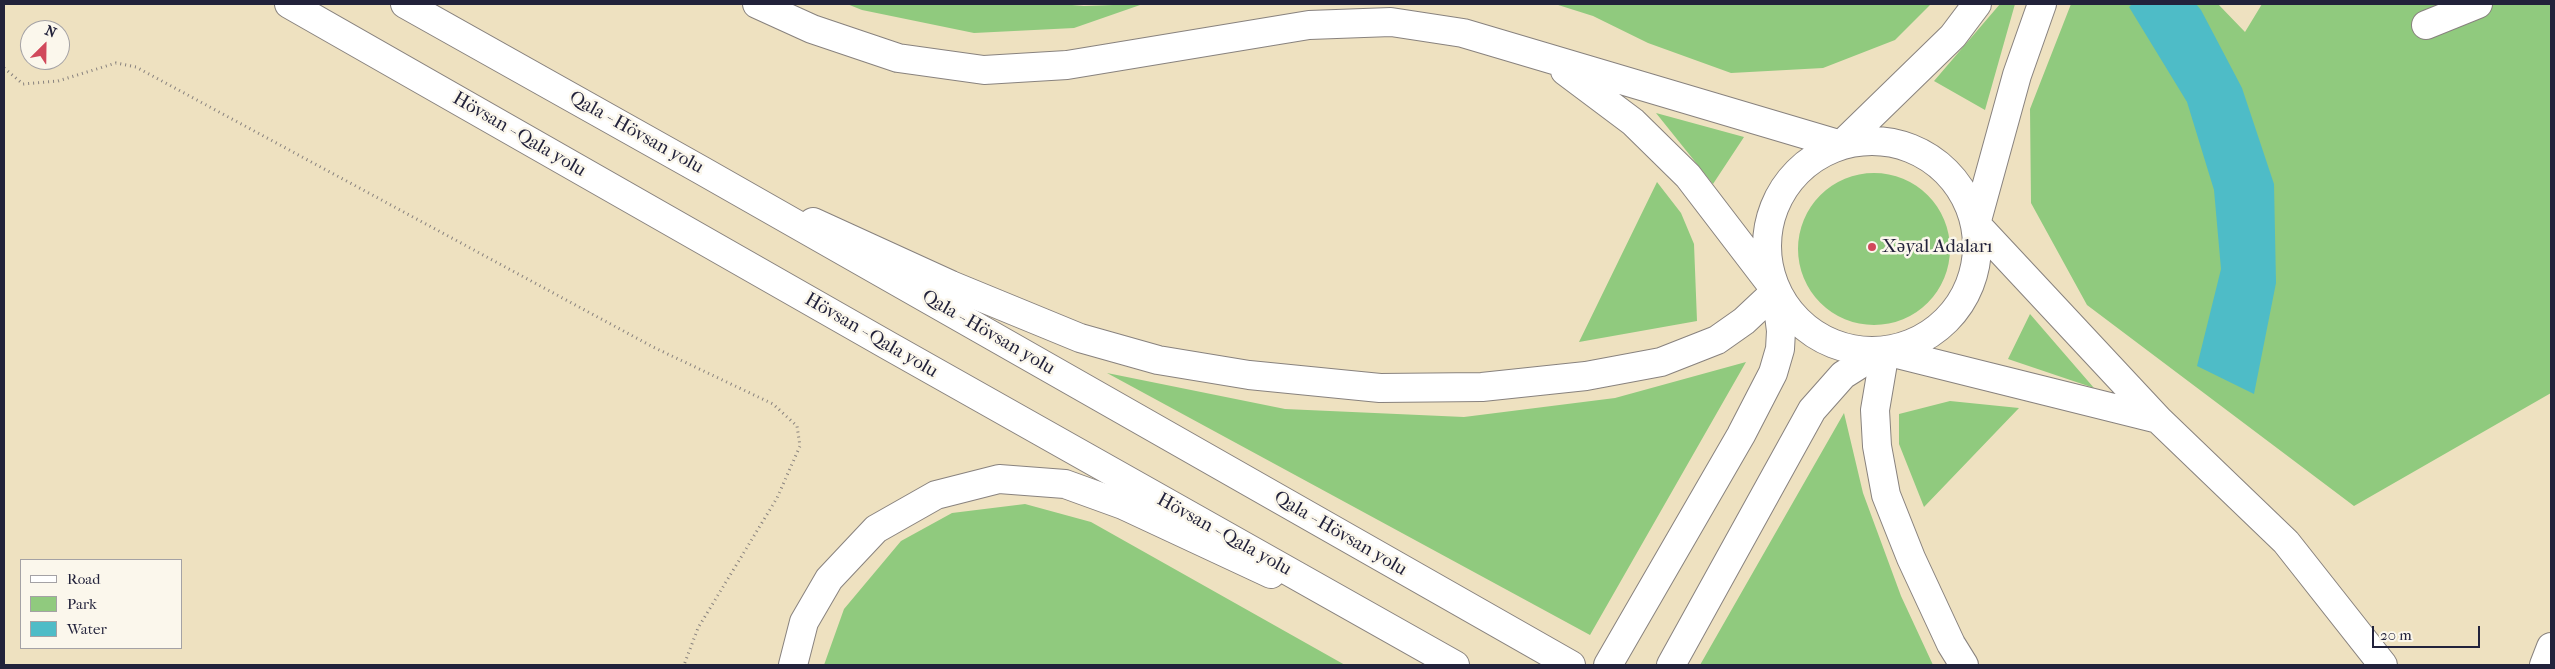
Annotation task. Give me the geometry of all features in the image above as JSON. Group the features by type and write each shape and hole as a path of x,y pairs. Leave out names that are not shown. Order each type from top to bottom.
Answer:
{"street":[{"name":"Hövsan - Qala yolu","path":"289,4 1455,665"},
{"name":"Qala - Hövsan yolu","path":"405,4 701,170 1571,665"},
{"path":"757,4 812,29 898,58 984,70 1067,65 1309,25 1391,22 1462,32 1552,61 1841,145"},
{"path":"1841,145 1939,50 1977,4"},
{"path":"1976,224 2017,75 2042,4"},
{"path":"2426,25 2478,4"},
{"path":"1552,61 1633,122 1688,176 1776,291 1794,318 1819,337 1851,350 1885,351 2158,419"},
{"path":"1608,665 1741,435 1773,373 1780,349 1781,331 1776,291 1768,266 1766,241 1770,215 1781,192 1797,171 1817,155 1841,145 1866,140 1886,141 1924,154 1955,180 1966,197 1976,224 1978,254 1972,282 1958,307 1938,329 1913,344 1885,351 1843,375 1812,410 1671,665"},
{"path":"701,170 951,286 1080,338 1158,360 1249,375 1380,388 1482,387 1586,376 1661,362 1717,340 1744,321 1776,291"},
{"path":"1976,224 2158,419 2286,542 2383,665"},
{"path":"1885,351 1875,410 1877,446 1886,495 1911,558 1964,665"},
{"path":"793,665 804,622 829,579 876,529 936,495 999,479 1065,484 1123,505 1392,630"},
{"path":"2544,665 2551,647"}],"path":[{"path":"4,68 23,84 58,81 116,64 136,67 653,347 773,404 797,426 800,446 777,498 698,628 684,665"}],"green space":[{"path":"847,4 1060,4 1084,6 1143,4 1074,28 974,33 862,10"},
{"path":"1555,4 1931,4 1895,40 1823,68 1731,73 1648,43 1593,16"},
{"path":"2000,4 2015,4 1985,110 1934,81"},
{"path":"2071,4 2218,4 2245,32 2262,4 2551,4 2551,393 2354,506 2087,305 2031,203 2030,109"},
{"path":"1656,113 1744,137 1713,184"},
{"path":"1874,173 1889,174 1903,179 1928,195 1944,220 1949,234 1949,264 1944,278 1928,303 1903,319 1889,324 1874,325 1859,324 1845,319 1820,303 1804,278 1799,264 1798,249 1799,234 1804,220 1820,195 1845,179 1859,174"},
{"path":"1657,182 1681,213 1694,244 1697,321 1579,342"},
{"path":"2030,314 2094,388 2008,359"},
{"path":"1746,362 1590,635 1107,373 1285,409 1464,417 1615,398"},
{"path":"1950,401 2019,408 1924,507 1899,444 1899,414"},
{"path":"1844,413 1863,493 1901,596 1933,665 1700,665"},
{"path":"1025,504 1091,522 1345,665 824,665 844,609 901,541 952,513"}],"water":[{"path":"2132,4 2196,4 2201,10 2242,88 2274,184 2276,283 2254,394 2197,366 2221,269 2214,190 2187,102 2129,7"}],"place":[{"name":"Xəyal Adaları","path":"1872,247"}]}
